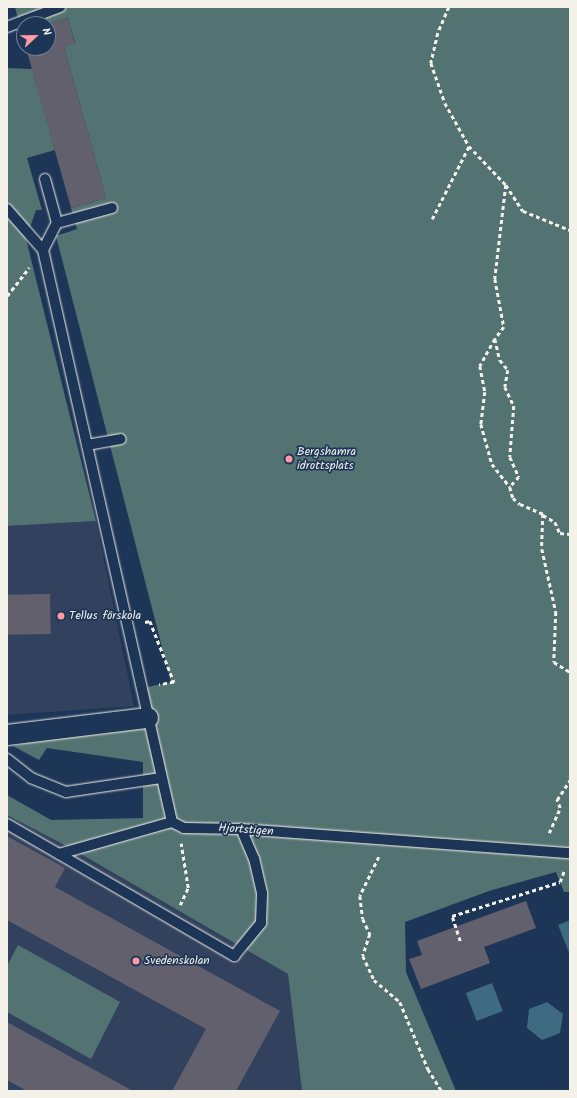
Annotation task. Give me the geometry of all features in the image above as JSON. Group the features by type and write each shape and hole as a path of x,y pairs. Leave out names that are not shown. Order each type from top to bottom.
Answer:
{"street":[{"path":"7,735 148,718"}],"lane":[{"path":"7,27 60,7"},
{"path":"43,250 57,223 44,179"},
{"path":"57,223 112,208"},
{"path":"7,209 43,250 172,822 59,854"},
{"path":"87,445 120,439"},
{"path":"7,759 31,778 66,792 162,778"},
{"name":"Hjortstigen","path":"172,822 184,828 241,829 570,854"},
{"path":"7,824 234,956 243,948 261,923 262,893 254,859 241,829"}],"path":[{"path":"449,7 438,33 431,63 446,103 469,146 506,185 523,211 570,230"},
{"path":"432,219 469,146"},
{"path":"506,185 495,279 504,327 495,339 480,366 485,392 481,424 492,464 510,487 513,498 520,504 543,514 555,522 560,533 570,534"},
{"path":"7,296 43,250"},
{"path":"495,339 500,360 508,370 505,387 514,406 510,458 519,477 510,487"},
{"path":"543,514 542,549 556,612 554,662 570,672"},
{"path":"146,629 145,622 150,621 174,682 155,686"},
{"path":"541,852 560,808 557,800 570,780"},
{"path":"171,920 188,888 180,846 184,828"},
{"path":"388,840 360,896 362,919 370,934 363,956 374,980 400,1002 428,1069 442,1091"},
{"path":"460,941 452,916 560,882 565,869"}],"shaded area":[{"name":"Tellus förskola","path":"96,521 134,706 7,715 7,526"},
{"name":"Svedenskolan","path":"7,815 74,850 288,974 302,1091 7,1091"},
{"path":"570,920 570,955 558,925"},
{"path":"492,983 503,1011 477,1021 466,993"},
{"path":"547,1002 563,1014 560,1033 542,1040 527,1028 529,1009"}],"green space":[{"path":"15,7 570,7 570,892 564,892 556,872 489,891 405,922 406,972 456,1091 302,1091 288,974 74,850 7,815 7,795 51,820 143,818 143,762 47,748 39,760 13,746 148,718 143,688 171,682 56,236 77,229 71,208 106,198 64,47 75,43 68,18 56,21 56,16 17,16"},
{"path":"7,68 32,69 55,150 27,158 42,210 36,210 26,239 96,521 7,526"},
{"path":"18,945 120,1002 91,1059 7,1012 7,966"}],"building":[{"path":"68,18 75,44 64,47 106,198 71,208 28,56 56,56 56,21"},
{"path":"50,594 51,634 8,635 7,595"},
{"path":"7,836 65,868 55,887 280,1011 236,1091 172,1091 206,1029 7,920"},
{"path":"526,901 536,928 484,947 490,963 421,989 409,959 422,955 417,941"},
{"path":"7,1022 133,1091 27,1091 7,1080"}],"place":[{"name":"Bergshamra idrottsplats","path":"289,459"},
{"name":"Tellus förskola","path":"61,616"},
{"name":"Svedenskolan","path":"136,961"}]}
